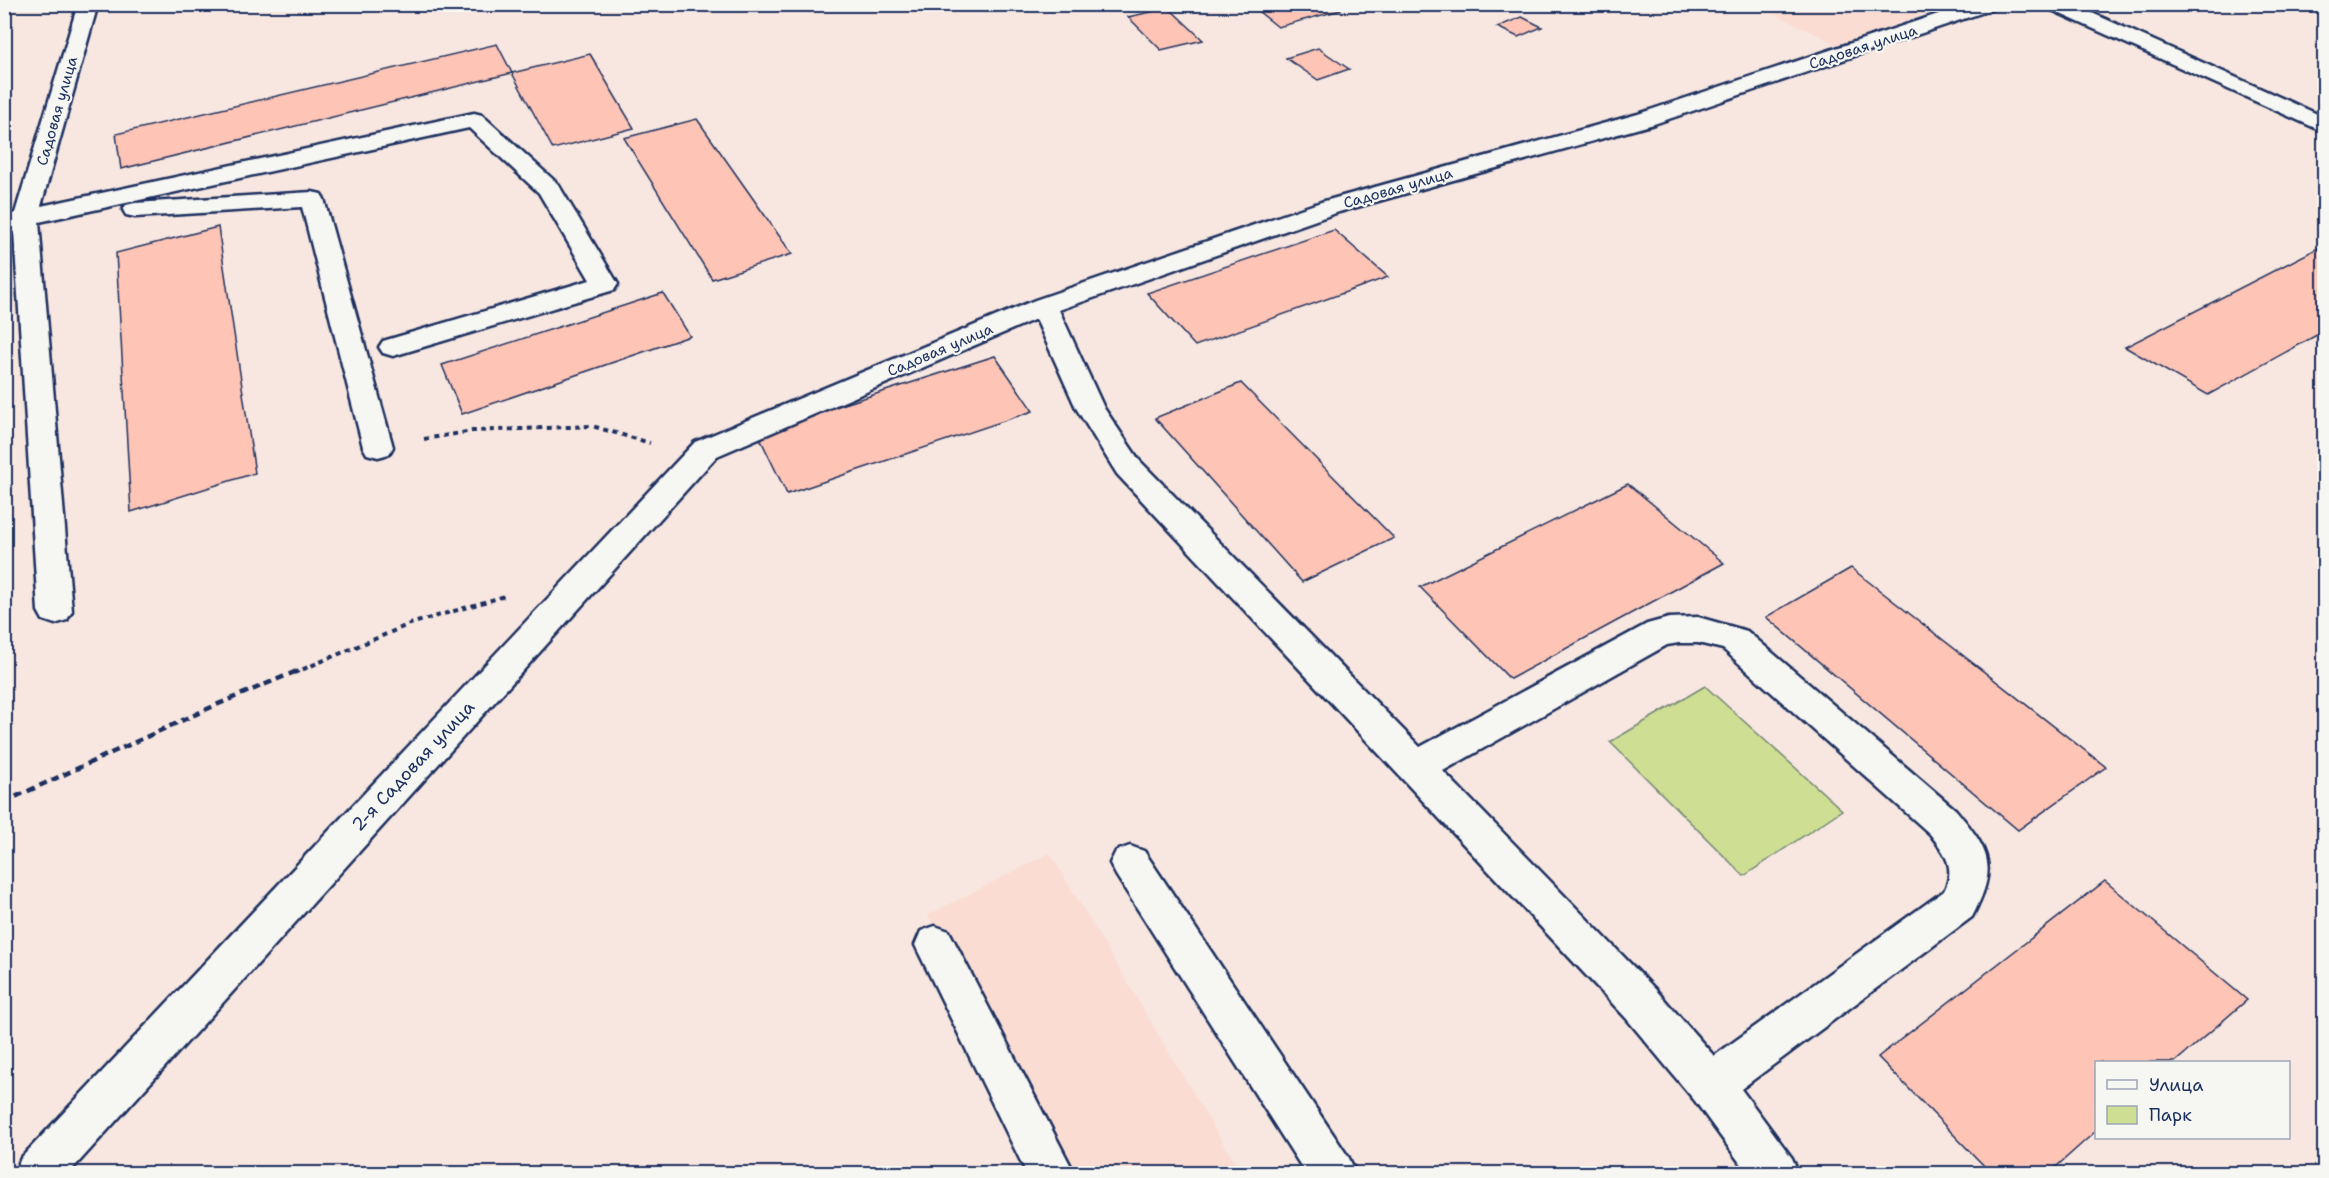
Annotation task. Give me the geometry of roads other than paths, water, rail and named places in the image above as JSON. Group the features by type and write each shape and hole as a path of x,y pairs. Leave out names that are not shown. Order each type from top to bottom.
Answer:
{"street":[{"name":"Садовая улица","path":"15,221 88,4"},
{"name":"Садовая улица","path":"818,402 1044,306 1330,207 1646,119 1989,4"},
{"path":"2054,4 2325,125"},
{"path":"15,221 474,120 549,189 605,284 393,348"},
{"path":"15,221 312,199 378,447"},
{"path":"15,221 55,611"},
{"path":"1044,306 1082,397 1128,467 1641,1004 1711,1085 1776,1173"},
{"name":"2-я Садовая улица","path":"38,1173 706,449 818,402"},
{"path":"1415,768 1659,633 1694,628 1735,640 1943,822 1963,847 1970,867 1969,886 1958,904 1711,1085"},
{"path":"1130,863 1333,1173"},
{"path":"935,945 1052,1173"}]}
